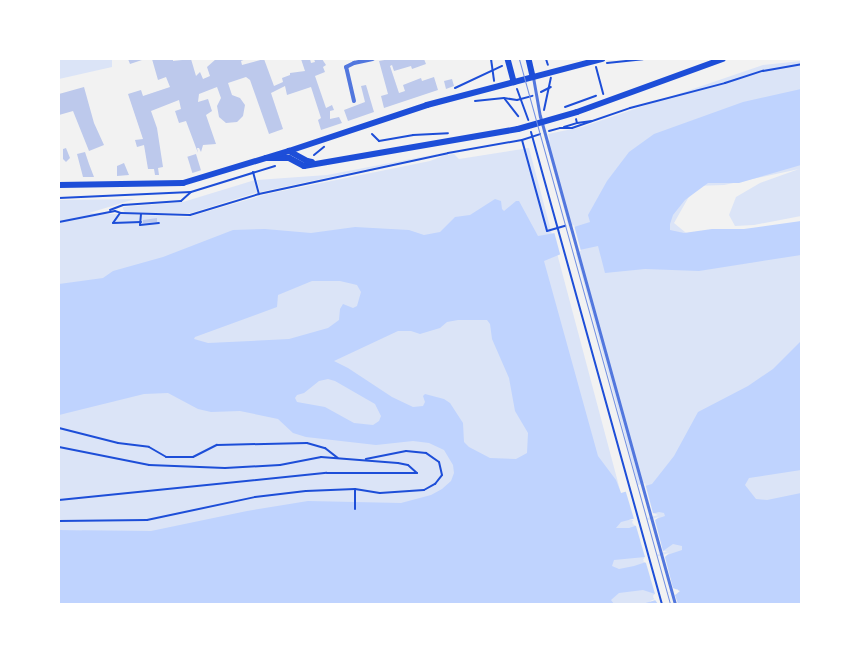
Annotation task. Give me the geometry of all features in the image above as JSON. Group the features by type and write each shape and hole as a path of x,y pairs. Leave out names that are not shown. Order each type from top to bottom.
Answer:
{"main road":[{"path":"508,59 514,82"},
{"path":"528,59 533,77"},
{"path":"266,158 289,158 304,166 505,132 577,112 723,59"},
{"path":"59,185 183,183 289,151 427,105 603,61"},
{"path":"289,151 307,161 319,163"},
{"path":"59,191 79,186"}],"street":[{"path":"354,101 346,67 354,63 373,59"},
{"path":"533,77 539,110 675,604"}],"path":[{"path":"491,59 494,80"},
{"path":"546,59 548,65"},
{"path":"603,61 643,59"},
{"path":"596,64 603,94"},
{"path":"560,128 572,128 630,108 725,83 762,71 801,64"},
{"path":"455,88 504,65"},
{"path":"546,108 551,77"},
{"path":"514,82 521,99 662,604"},
{"path":"476,101 504,98 521,99 536,95 550,87"},
{"path":"504,98 518,116"},
{"path":"577,112 577,123"},
{"path":"106,212 190,215 259,194 435,158 448,153 522,140 577,123 598,120"},
{"path":"522,140 547,231 572,224"},
{"path":"253,172 259,194"},
{"path":"59,222 106,212 123,205 181,201 191,192"},
{"path":"120,213 114,223 141,222"},
{"path":"141,214 140,225 159,223"},
{"path":"59,428 118,443 149,447 166,457 193,457 217,445 307,443 325,448 338,458"},
{"path":"59,447 149,465 225,468 280,464 321,457 366,459 408,465 417,473 327,473 59,500"},
{"path":"59,521 147,520 255,497 355,490 380,493 424,490 435,484 442,475 439,462 426,453 406,451 366,459"},
{"path":"355,490 355,509"}],"shaded area":[{"path":"59,59 112,59 112,67 59,79"},
{"path":"801,61 801,216 754,225 735,226 729,215 736,197 760,183 799,169 724,185 695,186 674,223 691,237 801,226 801,604 670,604 546,142 550,140 548,134 582,127 763,65"},
{"path":"529,148 628,520 634,520 632,523 636,525 637,557 645,557 643,560 646,562 639,565 646,590 655,594 653,596 655,599 650,601 650,604 59,604 82,530 59,530 59,200 135,199 89,213 188,217 267,194 430,161 445,155 454,154 459,159"},
{"path":"448,152 260,192 257,180 327,175"},
{"path":"255,180 258,192 191,213 125,213 123,209 123,207 183,202"}],"water":[{"path":"801,89 801,165 739,183 708,183 685,200 673,215 670,230 684,233 712,229 744,229 801,221 801,255 699,271 645,269 605,273 598,246 561,254 544,261 598,456 616,480 621,493 652,484 674,456 698,412 748,386 773,369 801,341 801,470 749,478 745,485 756,499 767,500 801,493 801,604 642,604 677,594 678,589 655,594 643,590 619,593 611,600 614,604 59,604 59,530 151,531 247,511 308,501 401,503 431,495 442,489 451,481 454,473 453,465 444,450 429,443 413,441 376,445 306,437 293,433 278,419 240,411 211,412 198,409 168,393 144,394 59,415 59,284 103,278 113,271 163,257 233,230 265,229 311,233 355,227 409,230 424,235 440,232 455,217 470,215 495,199 501,201 504,211 516,201 519,201 538,236 555,233 590,222 588,215 607,181 629,152 654,134 743,102","holes":["312,281 340,281 357,285 361,292 357,306 353,308 343,304 340,309 339,320 328,328 289,339 208,343 194,339 195,337 277,307 278,295","487,320 490,324 492,339 509,378 515,411 528,433 527,453 516,459 490,458 469,447 464,442 463,423 450,403 444,399 425,394 423,396 425,402 423,406 413,407 392,397 334,361 398,331 411,331 420,334 440,328 447,322","328,379 335,381 375,404 381,416 379,421 373,425 354,423 325,407 297,402 295,398 297,395 304,393 319,381","659,512 664,513 665,516 629,528 616,528 621,522","673,544 682,546 682,550 634,566 619,569 612,566 614,560 645,557 663,551"]}],"pier":[{"path":"574,225 581,251 561,257 554,230"},
{"path":"645,483 653,513 658,515 632,522 634,519 625,489"},
{"path":"659,517 655,520 663,551 667,551 643,560 645,557 636,526 633,524"},
{"path":"669,553 665,557 673,588 680,591 675,595 678,604 658,604 653,597 676,591 653,596 655,594 646,563 643,561"}],"building":[{"path":"128,59 145,59 130,64"},
{"path":"152,59 173,59 173,61 191,59 196,76 200,72 203,79 210,76 207,67 216,59 246,59 241,61 242,65 264,59 274,86 283,82 282,78 290,75 290,73 305,71 301,59 310,59 311,63 315,62 314,59 322,59 326,65 323,67 325,72 315,76 326,108 332,105 334,110 330,111 330,119 339,117 342,123 321,130 318,120 321,118 311,87 287,95 285,86 271,93 283,129 269,134 250,80 246,77 228,83 232,95 240,98 245,105 243,116 237,122 226,123 219,117 217,106 221,98 217,87 199,94 198,102 208,99 212,111 206,115 216,144 203,145 201,152 197,148 198,153 186,121 179,123 175,111 181,109 179,100 151,111 157,128 163,167 158,168 159,175 155,175 154,169 148,169 144,145 137,147 135,140 143,139 128,94 141,90 143,96 170,87 166,77 158,80"},
{"path":"390,59 424,59 426,64 412,69 411,66 394,71 392,65 390,66 399,93 405,91 403,85 421,78 422,81 434,77 438,90 384,108 381,96 388,94 379,61"},
{"path":"452,79 454,86 446,89 444,81"},
{"path":"366,85 374,112 348,121 344,110 365,102 361,86"},
{"path":"84,87 94,123 104,145 89,151 73,111 59,115 59,94"},
{"path":"66,148 70,158 66,162 63,159 63,149"},
{"path":"85,152 94,177 83,177 77,154"},
{"path":"196,154 201,170 192,173 187,157"},
{"path":"124,163 129,175 117,176 117,166"},
{"path":"157,218 157,222 143,223 143,220"}],"tram line":[{"path":"519,59 670,604"}]}
